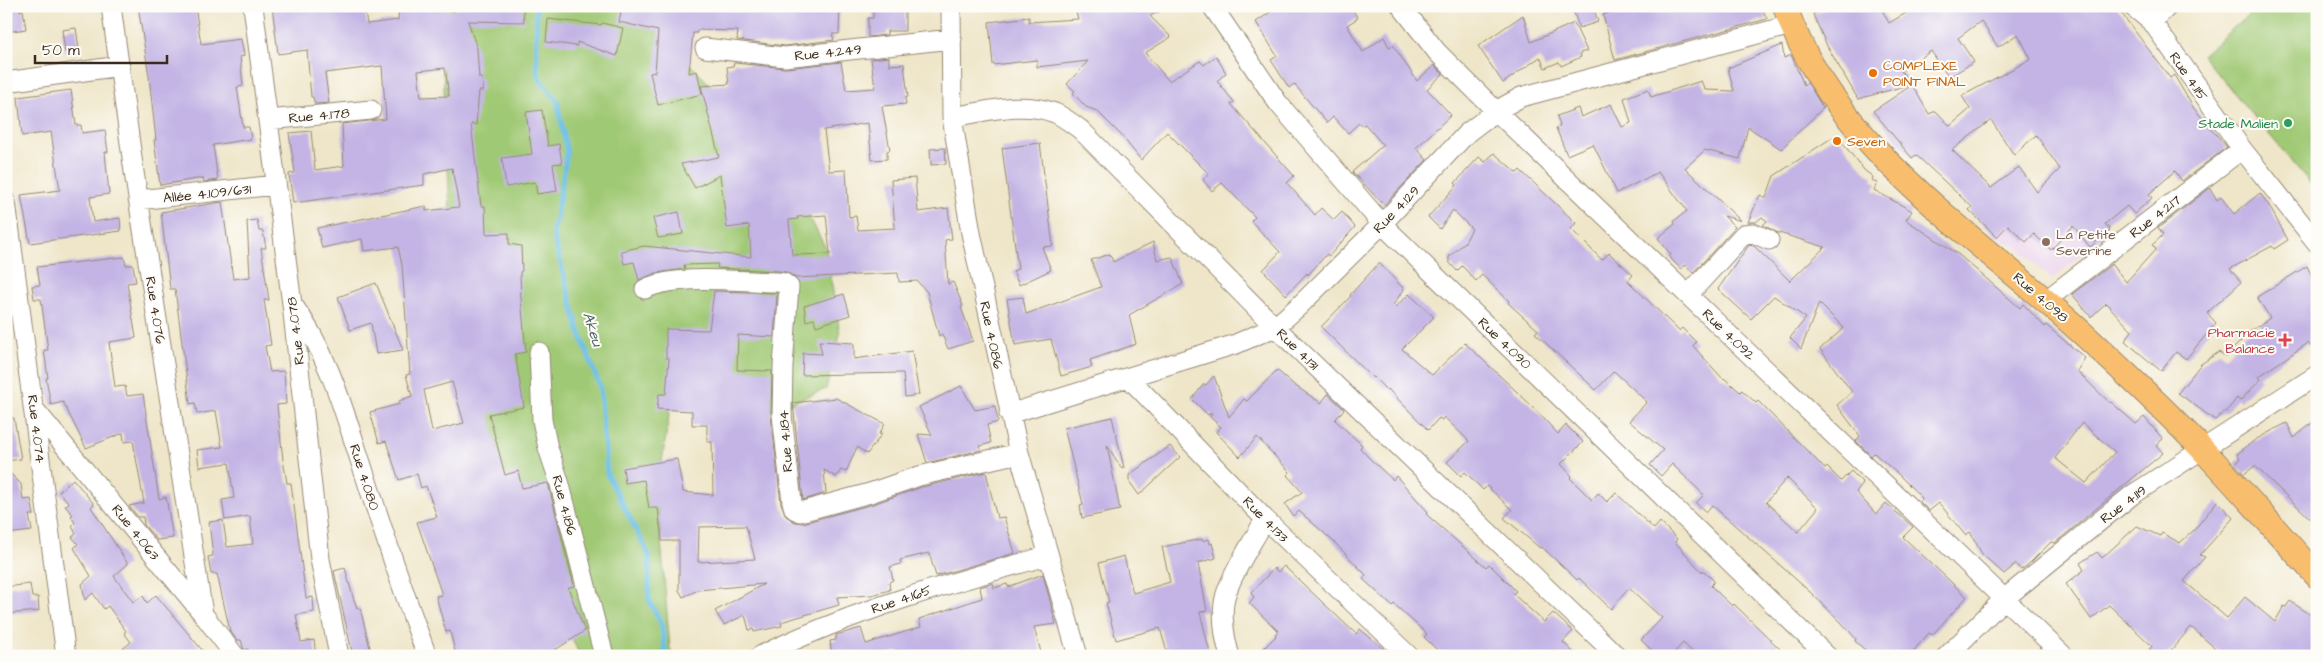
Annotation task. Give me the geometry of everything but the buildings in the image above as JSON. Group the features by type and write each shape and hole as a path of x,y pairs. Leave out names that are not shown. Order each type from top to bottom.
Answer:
{"main road":[{"name":"Rue 4.098","path":"1788,15 1811,63 1833,97 1870,142 1929,199 2081,332 2202,448 2317,576"}],"street":[{"name":"Rue 4.076","path":"112,6 138,200 204,614"},
{"name":"Rue 4.078","path":"253,6 292,304 320,558 338,656"},
{"name":"Rue 4.086","path":"951,6 952,117 971,233 1009,414 1047,556 1078,656"},
{"name":"Rue 4.090","path":"1212,6 1278,102 1382,224 1827,656"},
{"name":"Rue 4.092","path":"1401,6 1437,52 1496,110 2064,656"},
{"name":"Rue 4.115","path":"2132,6 2152,22 2242,149 2317,243"},
{"path":"2152,22 2168,6"},
{"name":"Rue 4.129","path":"1009,414 1236,344 1275,326 1299,306 1382,224 1467,133 1496,110 1521,97 1788,15"},
{"name":"Rue 4.249","path":"705,48 785,57 952,39"},
{"path":"6,82 120,66"},
{"name":"Rue 4.131","path":"952,117 1006,108 1031,107 1055,114 1081,130 1275,326 1617,656"},
{"name":"Rue 4.178","path":"268,120 371,110"},
{"name":"Rue 4.217","path":"2045,301 2242,149"},
{"name":"Allée 4.109/631","path":"138,200 276,185"},
{"name":"Rue 4.074","path":"6,202 66,656"},
{"path":"1688,295 1744,234 1753,233 1770,240"},
{"name":"Rue 4.184","path":"645,289 666,282 706,281 777,282 784,283 790,287 783,366 782,415 792,502 794,509 800,512 870,494 919,476 1019,453"},
{"name":"Rue 4.080","path":"292,304 306,323 330,371 402,589 427,656"},
{"name":"Rue 4.186","path":"539,352 542,420 604,656"},
{"name":"Rue 4.119","path":"1947,656 2004,599 2132,496 2202,448 2317,375"},
{"name":"Rue 4.133","path":"1129,378 1265,519 1408,656"},
{"name":"Rue 4.063","path":"35,410 204,614 235,656"},
{"path":"1230,656 1226,644 1224,617 1226,592 1265,519"},
{"name":"Rue 4.165","path":"760,656 836,621 942,585 1047,556"}],"shaded area":[{"name":"La Petite Severine","path":"2039,194 2073,226 2090,247 2052,280 2017,247 1997,237"}],"green space":[{"path":"440,6 664,6 688,62 778,156 826,249 840,334 826,389 765,413 672,396 657,493 670,649 676,656 580,656 486,449 454,292"},
{"name":"Stade Malien","path":"2259,6 2317,6 2317,191 2202,55"}],"waterway":[{"name":"Akeu","path":"536,6 537,70 540,80 557,100 567,153 553,235 579,331 600,387 607,474 649,555 649,600 661,623 666,656"}],"place":[{"name":"COMPLEXE POINT FINAL","path":"1873,73"},
{"name":"Stade Malien","path":"2288,123"},
{"name":"Seven","path":"1837,141"},
{"name":"La Petite Severine","path":"2046,242"},
{"name":"Pharmacie Balance","path":"2285,340"}]}
